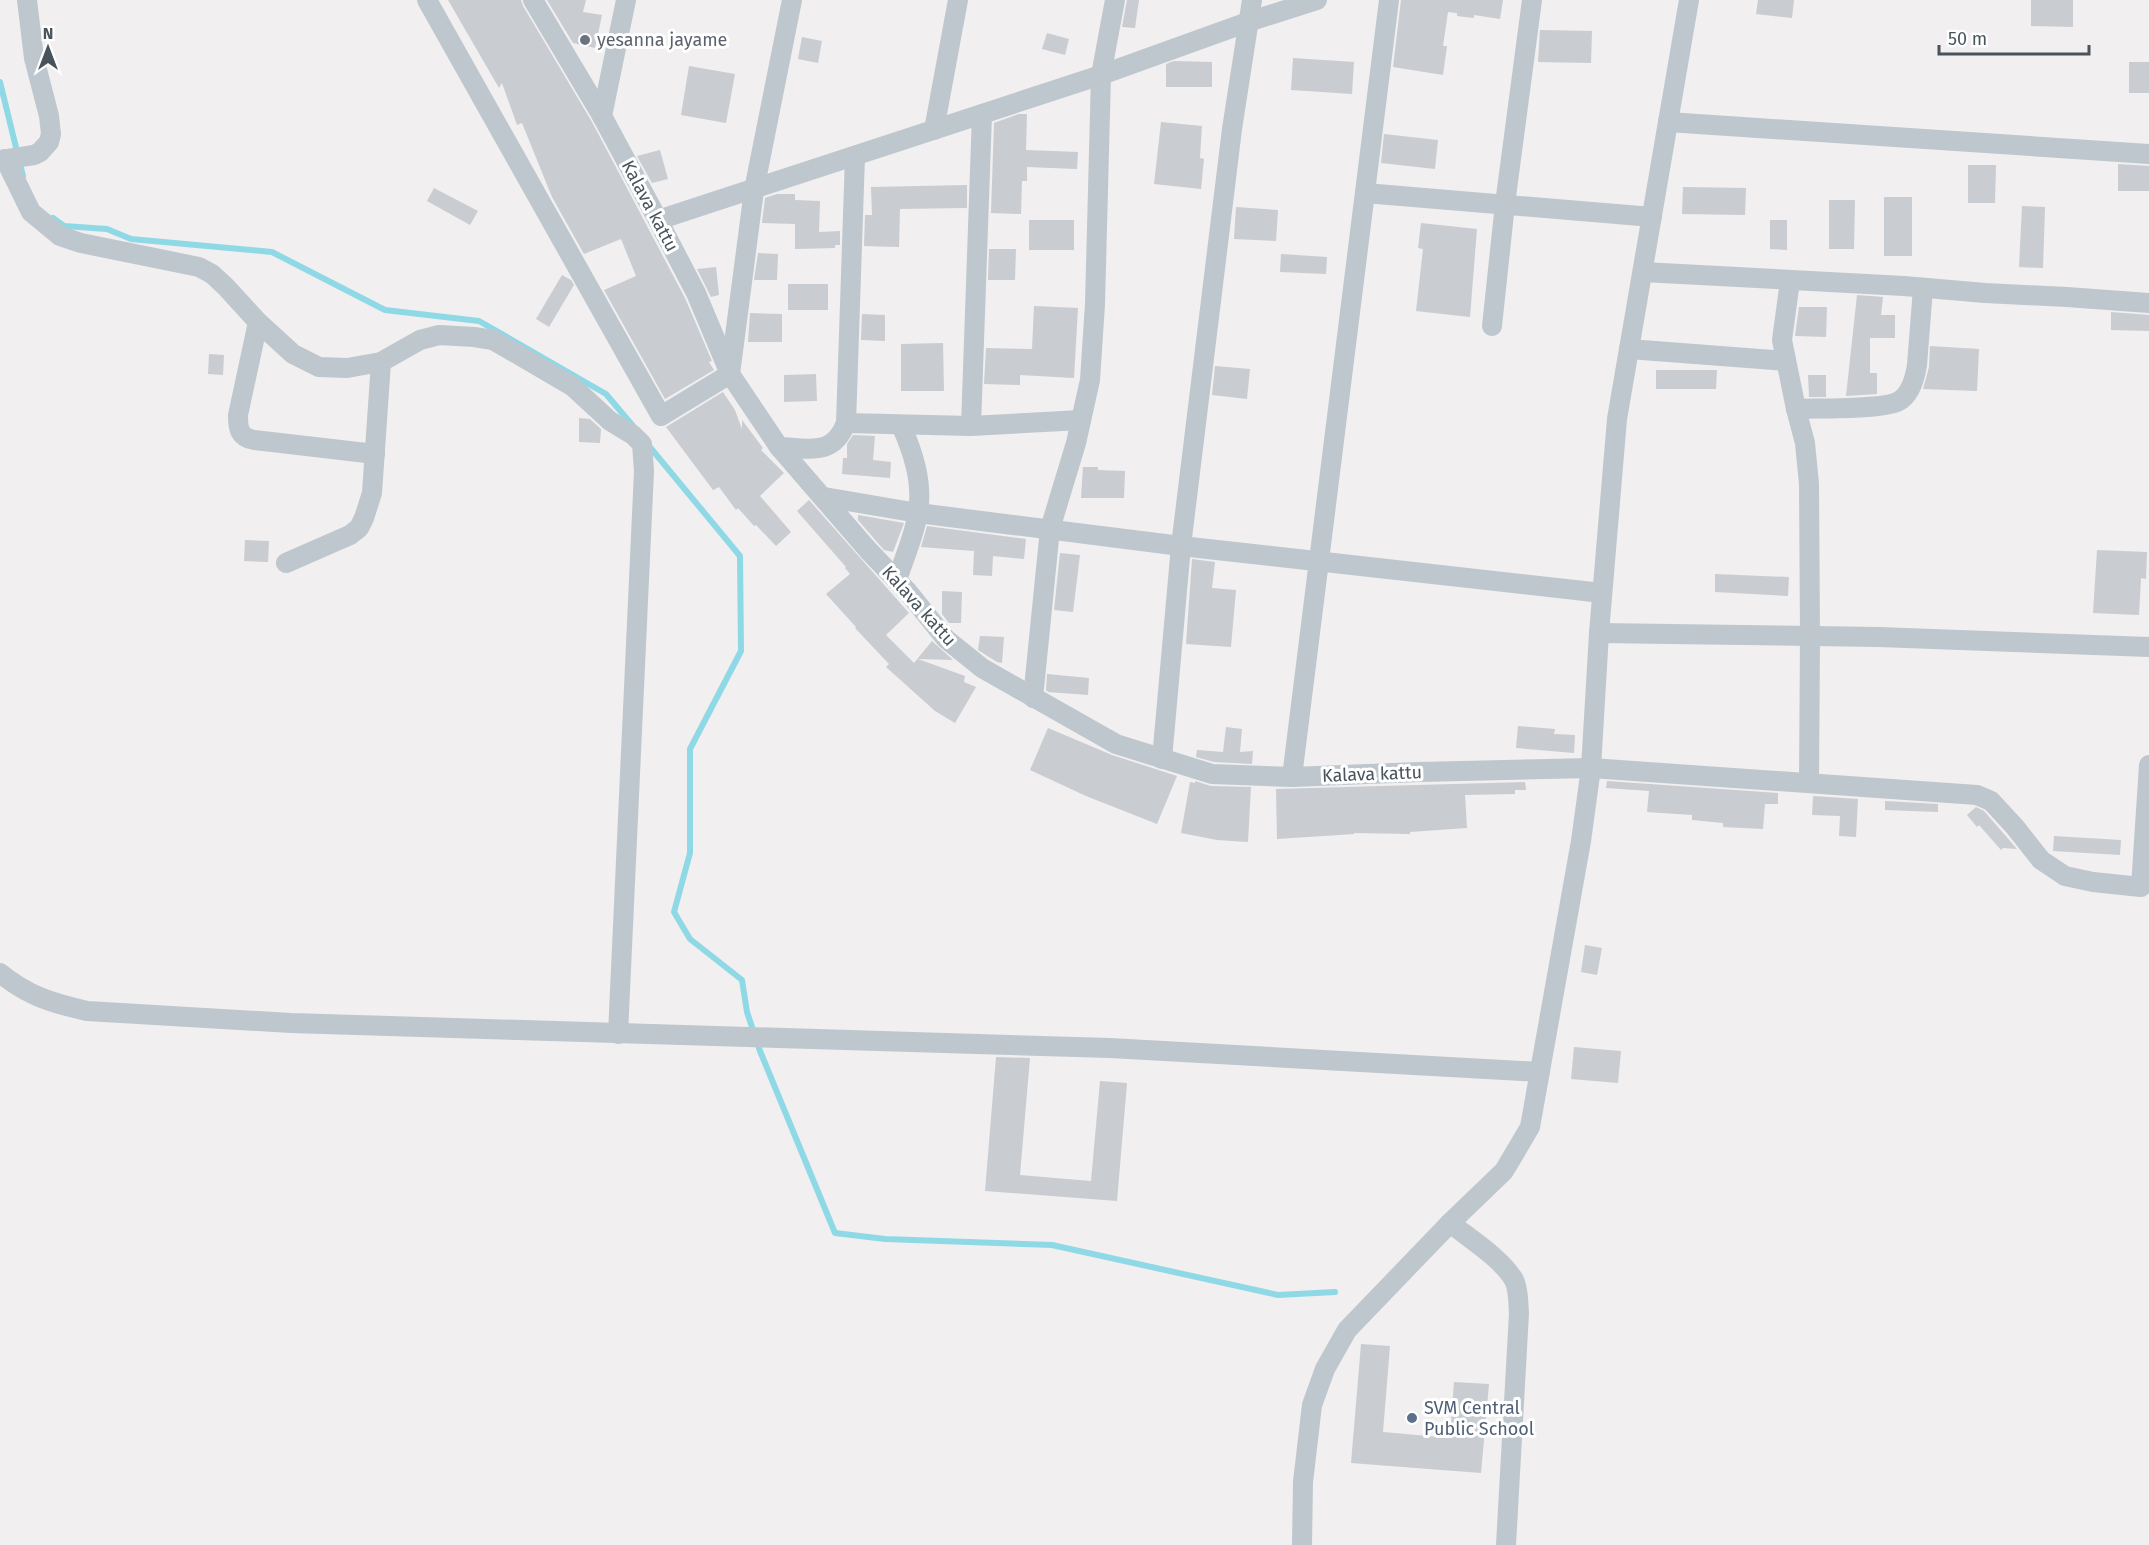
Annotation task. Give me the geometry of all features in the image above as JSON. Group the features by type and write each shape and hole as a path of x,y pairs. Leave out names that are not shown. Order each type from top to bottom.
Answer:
{"street":[{"path":"27,0 34,58 49,116 51,134 45,148 34,155 9,159 31,212 60,236 81,243 199,267 213,274 258,322 293,354 319,367 347,368 381,362 420,340 439,336 493,340 572,386 610,421 644,427 730,374 754,190 792,0"},
{"path":"427,0 644,427 642,444 644,471 618,1034"},
{"name":"Kalava kattu","path":"533,0 602,116 658,220 696,293 730,374 779,447 946,639 982,668 1116,744 1212,774 1292,777 1591,768 1977,795 1991,801 2041,860 2065,876 2145,889"},
{"path":"602,116 626,0"},
{"path":"934,130 958,0"},
{"path":"1033,698 1050,529 1090,380 1095,304 1101,75 1115,0"},
{"path":"1162,759 1181,546 1232,129 1252,0"},
{"path":"658,220 1101,75 1248,22 1317,0"},
{"path":"1292,777 1389,0"},
{"path":"1492,326 1532,0"},
{"path":"1302,1545 1303,1482 1311,1405 1325,1369 1347,1330 1450,1223 1504,1171 1530,1127 1581,841 1591,768 1599,633 1617,419 1689,0"},
{"path":"971,426 982,114"},
{"path":"1668,122 2149,154"},
{"path":"779,447 821,448 831,446 838,440 846,423 855,156"},
{"path":"1365,193 1652,217"},
{"path":"1642,272 2149,303"},
{"path":"1790,281 1782,340 1805,443 1809,484 1809,783"},
{"path":"1796,409 1884,406 1898,402 1906,395 1911,388 1916,370 1923,288"},
{"path":"258,322 238,415 238,429 242,436 254,440 375,454"},
{"path":"1629,349 1786,361"},
{"path":"286,563 350,535 359,528 372,493 381,362"},
{"path":"846,423 971,426 1081,420"},
{"path":"897,580 918,513 918,479 910,445 901,424"},
{"path":"824,497 918,513 1318,563 1602,593"},
{"path":"1599,633 1879,637 2149,647"},
{"path":"2145,889 2149,765"},
{"path":"0,973 34,996 58,1005 87,1011 291,1023 1110,1048 1540,1072"},
{"path":"1450,1223 1502,1265 1514,1280 1517,1291 1519,1313 1506,1545"}],"building":[{"path":"448,0 521,0 592,122 685,298 714,370 665,399 604,290 636,276 621,239 584,254 552,197 522,123 517,125 502,83 499,88"},
{"path":"547,0 586,0 583,12 602,15 595,48 573,43"},
{"path":"1127,0 1139,0 1135,28 1122,27"},
{"path":"1401,0 1503,0 1500,19 1474,15 1474,18 1457,16 1457,13 1448,12 1443,46 1447,46 1443,75 1393,67"},
{"path":"1758,0 1794,0 1792,18 1756,14"},
{"path":"2031,0 2073,0 2073,27 2031,26"},
{"path":"1540,30 1592,31 1591,63 1538,62"},
{"path":"1047,33 1069,39 1065,55 1042,49"},
{"path":"802,37 822,41 818,63 798,59"},
{"path":"1293,58 1354,62 1352,94 1291,90"},
{"path":"1174,61 1212,62 1212,87 1166,87 1166,64"},
{"path":"2129,62 2149,62 2149,93 2129,93"},
{"path":"689,66 735,74 726,123 681,115"},
{"path":"1019,114 1027,114 1026,150 1078,152 1077,169 1027,167 1027,181 1022,181 1021,214 991,213 994,123"},
{"path":"1161,122 1202,126 1200,158 1204,159 1201,189 1154,184"},
{"path":"1384,134 1438,140 1435,169 1381,163"},
{"path":"660,150 668,179 652,183 637,156"},
{"path":"2118,164 2149,166 2149,191 2118,191"},
{"path":"1968,165 1996,165 1995,203 1968,203"},
{"path":"967,185 967,208 900,209 899,247 864,246 865,215 872,215 871,187"},
{"path":"1683,187 1746,188 1745,215 1682,214"},
{"path":"434,188 478,211 470,225 427,201"},
{"path":"777,194 795,194 795,200 820,201 819,232 840,231 840,245 835,245 835,248 795,249 795,224 762,223 765,198"},
{"path":"1884,197 1912,197 1912,256 1884,256"},
{"path":"1829,200 1855,200 1854,249 1829,249"},
{"path":"2022,206 2045,207 2043,268 2019,267"},
{"path":"1236,207 1278,210 1276,241 1234,239"},
{"path":"1029,220 1074,220 1074,250 1029,250"},
{"path":"1770,220 1787,220 1787,250 1770,249"},
{"path":"1421,223 1477,229 1470,317 1416,311 1423,249 1418,248"},
{"path":"989,249 1016,249 1015,280 988,280"},
{"path":"758,253 778,254 777,280 754,280"},
{"path":"1281,254 1327,257 1326,274 1280,272"},
{"path":"716,267 719,295 711,297 697,269"},
{"path":"562,275 571,280 574,285 549,327 536,319"},
{"path":"788,284 828,284 828,310 788,310"},
{"path":"1857,295 1883,297 1881,315 1895,315 1895,338 1870,338 1870,373 1877,373 1877,394 1846,396"},
{"path":"1034,306 1078,308 1074,378 1020,375 1020,385 984,384 986,348 1032,349"},
{"path":"1799,307 1827,307 1826,337 1795,336"},
{"path":"2111,312 2149,315 2149,331 2111,330"},
{"path":"750,313 782,314 782,342 748,342"},
{"path":"862,314 885,315 885,341 861,340"},
{"path":"943,343 944,391 901,391 901,344"},
{"path":"1930,346 1979,349 1977,391 1923,389 1929,367"},
{"path":"209,354 224,355 223,375 208,374"},
{"path":"1215,366 1250,369 1247,399 1212,395"},
{"path":"1656,370 1717,370 1716,389 1656,389"},
{"path":"816,374 817,401 784,402 784,375"},
{"path":"1808,375 1826,375 1826,397 1809,397"},
{"path":"723,392 735,410 742,429 742,420 763,448 761,450 784,473 760,496 791,532 776,546 738,508 736,510 719,487 713,490 666,427"},
{"path":"579,418 590,419 601,429 600,443 579,442"},
{"path":"853,435 875,436 873,460 891,462 890,478 842,474 843,458 847,458 847,444"},
{"path":"1083,467 1125,471 1124,498 1081,498"},
{"path":"809,500 909,613 886,635 914,663 932,641 953,660 918,659 965,676 964,682 976,687 955,723 935,711 886,667 889,664 826,594 850,574 797,511"},
{"path":"858,515 904,523 893,552 884,550 858,520"},
{"path":"927,526 1026,539 1024,559 993,556 992,576 973,575 974,551 921,547"},
{"path":"245,540 269,541 268,562 244,561"},
{"path":"2097,550 2147,552 2146,579 2141,578 2139,615 2093,613"},
{"path":"1060,553 1080,555 1073,612 1054,610"},
{"path":"1192,559 1215,562 1212,588 1236,590 1231,647 1186,644"},
{"path":"1715,574 1789,577 1788,596 1715,592"},
{"path":"942,591 962,592 961,623 949,623 942,614"},
{"path":"980,636 1004,637 1002,663 978,650"},
{"path":"1047,674 1089,678 1088,695 1048,692 1046,690"},
{"path":"1518,726 1555,729 1554,734 1575,735 1574,753 1516,748"},
{"path":"1226,727 1242,729 1240,752 1253,751 1252,764 1214,762 1196,757 1197,750 1223,752"},
{"path":"1048,728 1112,755 1177,776 1157,824 1086,796 1030,770"},
{"path":"1195,781 1211,786 1251,787 1248,842 1217,840 1181,833 1190,782 1195,783"},
{"path":"1607,781 1778,793 1778,804 1765,804 1763,829 1723,827 1723,823 1692,820 1692,815 1647,812 1649,791 1606,788"},
{"path":"1525,782 1526,790 1515,790 1515,794 1465,795 1467,828 1410,832 1410,834 1354,833 1277,839 1276,789"},
{"path":"1813,796 1858,799 1856,837 1839,836 1840,816 1812,815"},
{"path":"1885,801 1938,804 1938,812 1885,810"},
{"path":"1976,807 1984,811 2017,849 2003,848 2001,850 1979,825 1977,827 1967,815"},
{"path":"2054,836 2121,840 2120,855 2053,851"},
{"path":"1585,945 1602,948 1597,975 1581,972"},
{"path":"1574,1047 1621,1051 1618,1083 1571,1079"},
{"path":"996,1057 1030,1058 1020,1175 1091,1181 1100,1081 1127,1083 1117,1201 985,1191"},
{"path":"1361,1344 1390,1346 1383,1432 1450,1438 1454,1382 1489,1384 1481,1473 1351,1463"}],"waterway":[{"path":"0,82 23,176"},
{"path":"53,218 64,226 107,229 131,239 272,252 385,310 479,321 606,394 633,426"},
{"path":"649,446 740,556 741,651 690,749 690,853 674,912 690,939 742,980 747,1012 760,1051 835,1233 885,1239 1052,1245 1278,1295 1335,1292"}],"place":[{"name":"yesanna jayame","path":"585,40"},
{"name":"SVM Central Public School","path":"1412,1418"}]}
